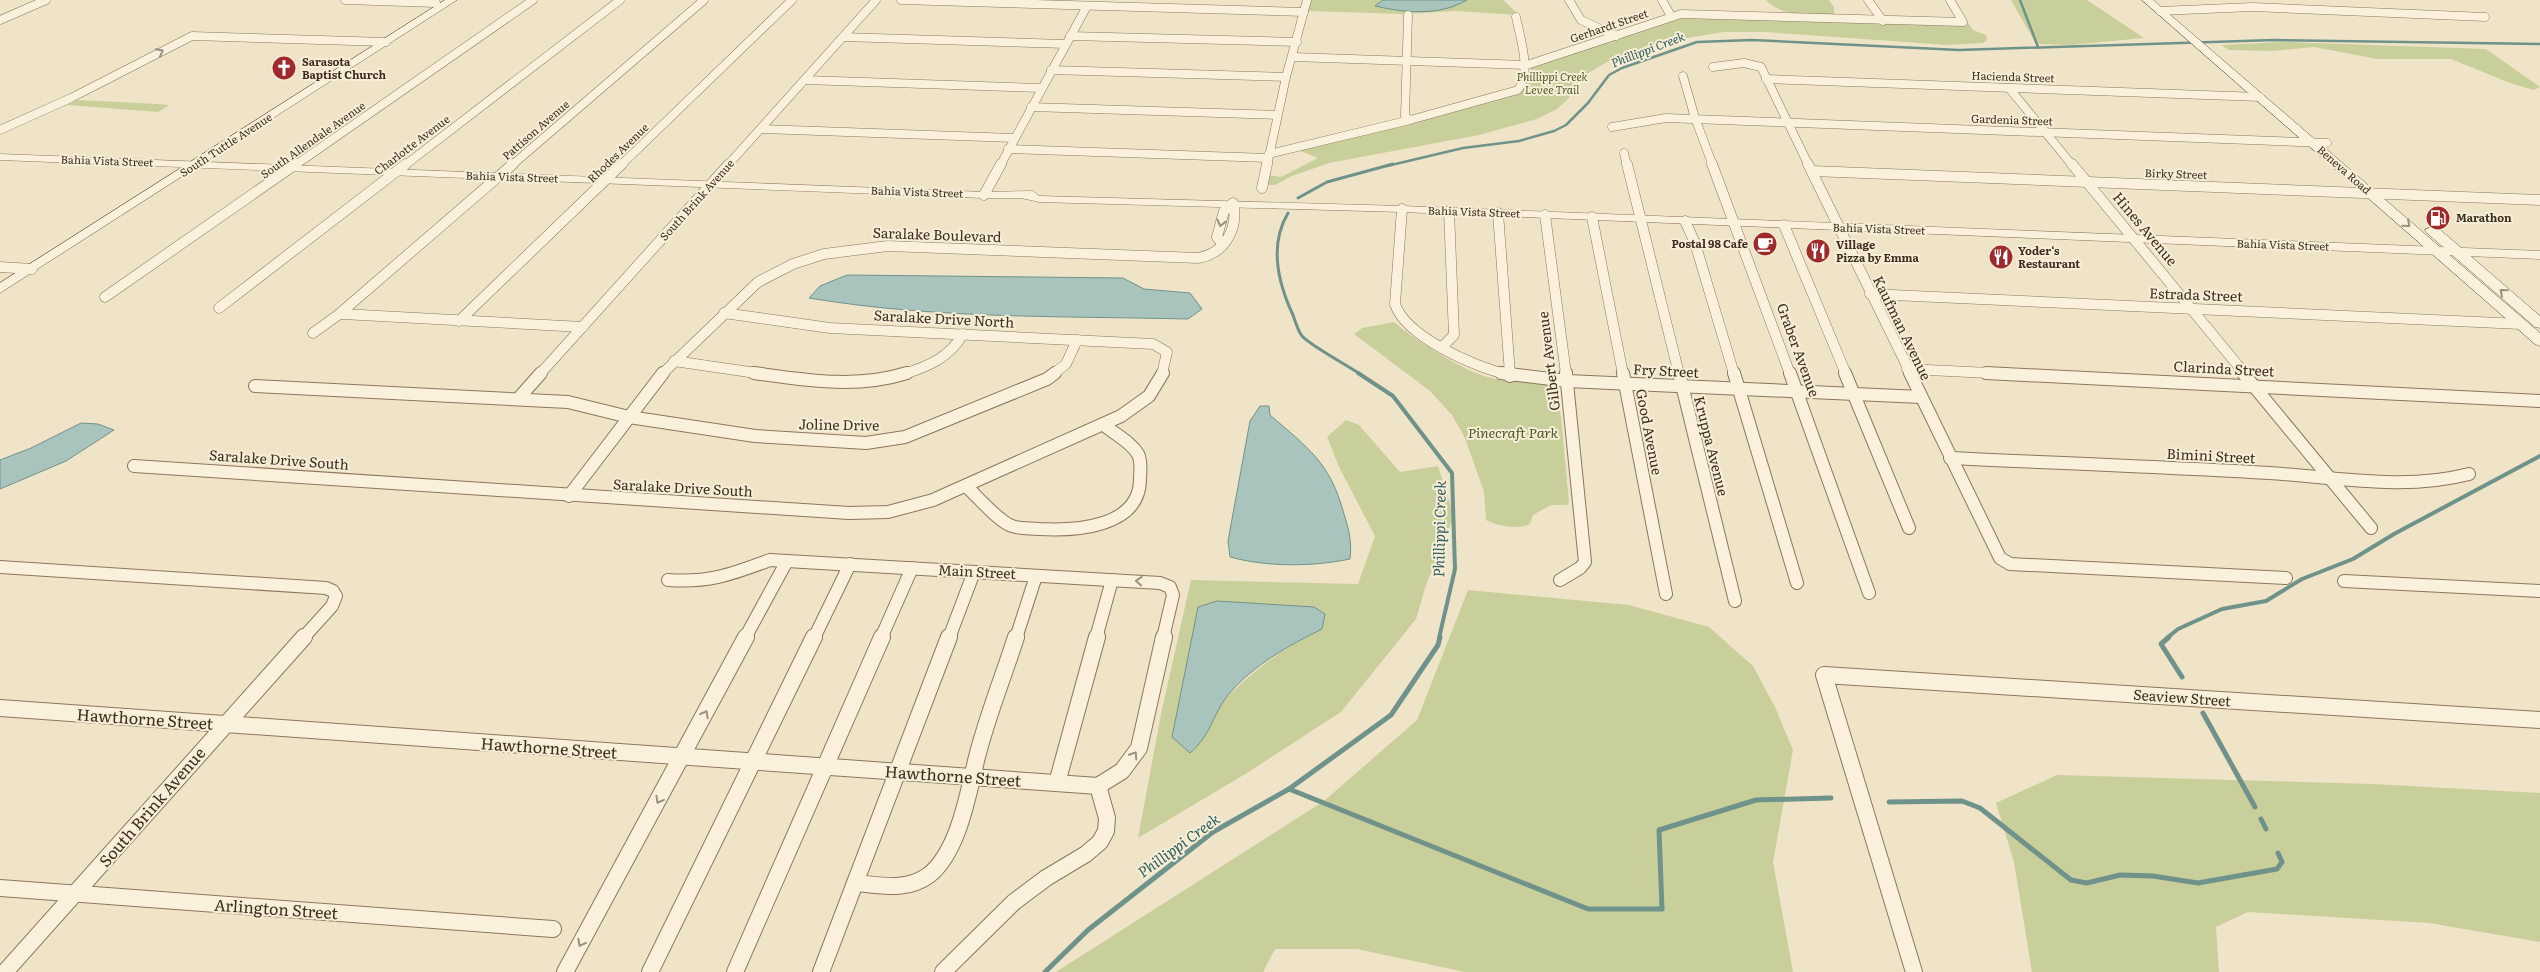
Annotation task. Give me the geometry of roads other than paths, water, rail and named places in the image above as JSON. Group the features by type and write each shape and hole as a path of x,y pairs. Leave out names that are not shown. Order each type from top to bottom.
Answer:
{"main road":[{"name":"South Tuttle Avenue","path":"380,42 452,0"},
{"name":"Beneva Road","path":"2147,0 2174,11 2540,324"},
{"name":"South Tuttle Avenue","path":"0,289 380,42 438,2"},
{"name":"Beneva Road","path":"2160,5 2180,29 2206,52 2540,341"},
{"name":"South Tuttle Avenue","path":"0,278 189,165"}],"street":[{"path":"0,20 46,0"},
{"path":"345,0 438,2"},
{"name":"South Allendale Avenue","path":"105,298 533,0"},
{"name":"Charlotte Avenue","path":"218,308 620,0"},
{"name":"Pattison Avenue","path":"313,333 332,318 342,314 345,308 704,0"},
{"name":"Rhodes Avenue","path":"459,321 792,0"},
{"name":"South Brink Avenue","path":"518,399 876,0"},
{"path":"901,0 1304,12"},
{"path":"1262,188 1286,77 1308,0"},
{"path":"1569,0 1572,12 1576,17 1616,36"},
{"path":"1662,0 1671,16"},
{"path":"1868,0 1882,21"},
{"name":"Gerhardt Street","path":"1293,57 1524,65 1616,36 1671,16 1705,13 1882,21 1963,22 1950,0"},
{"path":"984,195 1087,6"},
{"path":"2174,11 2252,7 2484,17"},
{"path":"1408,15 1405,116 1410,120"},
{"path":"1008,149 1268,156 1410,120 1518,90 1524,82 1524,65 1516,17"},
{"path":"0,130 71,98 192,36 380,42"},
{"path":"1070,36 1297,42"},
{"path":"843,37 1066,44"},
{"name":"Kaufman Avenue","path":"1713,67 1730,64 1754,64 1761,67 1997,554 2005,562 2022,565 2286,578"},
{"path":"1051,70 1286,77"},
{"name":"Graber Avenue","path":"1683,76 1695,118 1869,592"},
{"name":"Hacienda Street","path":"1766,79 2260,97"},
{"path":"806,80 1041,88"},
{"name":"Hines Avenue","path":"2009,88 2371,528"},
{"path":"1031,107 1277,115"},
{"path":"1612,127 1655,118 1695,118"},
{"name":"Gardenia Street","path":"1695,118 1787,123 2327,142"},
{"path":"762,129 1014,138"},
{"name":"Kruppa Avenue","path":"1624,153 1735,601"},
{"name":"Bahia Vista Street","path":"0,157 711,185 1024,195 1039,199 1192,205 1217,203 1402,209 2540,255"},
{"name":"Birky Street","path":"1812,171 2540,200"},
{"name":"Saralake Boulevard","path":"569,496 674,361 757,283 781,269 815,256 853,248 888,246 1184,258 1209,255 1223,245 1230,237 1236,212 1233,204"},
{"name":"Fry Street","path":"1402,209 1395,304 1398,314 1404,322 1472,364 1510,376 1566,381 1921,397"},
{"path":"1442,347 1454,335 1449,211"},
{"path":"1498,213 1510,376"},
{"name":"Gilbert Avenue","path":"1545,215 1566,381 1585,562 1580,568 1560,580"},
{"name":"Good Avenue","path":"1592,217 1666,594"},
{"path":"1685,221 1695,243 1797,582"},
{"path":"1784,225 1909,528"},
{"path":"0,267 32,269"},
{"name":"Estrada Street","path":"1870,294 2521,324"},
{"name":"Saralake Drive North","path":"724,313 830,328 1153,344 1162,347"},
{"path":"342,314 583,327"},
{"path":"674,361 817,382 863,383 902,375 943,358 957,346 962,334"},
{"name":"Joline Drive","path":"254,386 581,403 630,417 773,438 866,443 891,441 966,413 1047,379 1066,364 1078,340"},
{"name":"Saralake Drive South","path":"134,466 569,496 865,513 888,512 921,504 966,486 1137,407 1155,390 1162,379 1168,356 1166,350 1162,347"},
{"name":"Clarinda Street","path":"1907,369 2540,400"},
{"path":"966,486 1007,524 1014,526 1074,530 1093,528 1106,524 1138,500 1140,492 1140,466 1137,452 1103,424"},
{"name":"Bimini Street","path":"1950,458 2426,482 2447,480 2469,474"},
{"name":"Main Street","path":"668,580 710,581 735,574 770,560 1166,584 1172,591 1172,595 1139,748 1125,768 1108,782 1098,786"},
{"path":"565,972 787,561"},
{"path":"650,972 850,564"},
{"name":"South Brink Avenue","path":"0,567 326,588 333,591 336,596 332,606 224,724 4,972"},
{"path":"735,972 912,568"},
{"path":"821,972 974,572"},
{"path":"855,883 902,887 925,878 939,866 951,846 974,778 976,761 1036,576"},
{"path":"1057,784 1112,580"},
{"path":"2344,581 2540,592"},
{"name":"Seaview Street","path":"1914,972 1824,675 2540,720"},
{"name":"Hawthorne Street","path":"0,708 1098,786"},
{"path":"943,972 984,928 1015,900 1031,887 1089,852 1102,839 1107,827 1108,818 1098,786"},
{"name":"Arlington Street","path":"0,888 553,929"}],"water":[{"path":"1383,0 1467,0 1445,9 1422,12 1375,6"},
{"path":"847,275 1123,278 1144,289 1190,293 1202,309 1188,319 1046,317 903,310 809,298 820,286"},
{"path":"1260,406 1269,406 1270,415 1316,457 1332,481 1349,531 1350,559 1290,565 1259,563 1230,557 1228,541 1250,421"},
{"path":"81,423 98,424 114,430 66,461 0,489 0,460 31,448"},
{"path":"1217,601 1314,607 1325,614 1322,629 1272,657 1238,684 1223,702 1203,739 1190,753 1172,737 1198,607"}],"waterway":[{"path":"2020,0 2038,47"},
{"name":"Phillippi Creek","path":"1387,166 1463,148 1519,141 1554,131 1566,125 1588,103 1609,75 1622,68 1697,42 1752,40 1959,50 2274,40 2540,44"},
{"name":"Phillippi Creek","path":"1298,198 1327,182 1393,164"},
{"name":"Phillippi Creek","path":"1288,213 1282,225 1279,238 1278,264 1283,290 1298,329 1302,336 1313,345 1360,374"},
{"name":"Phillippi Creek","path":"1358,373 1393,396 1452,473 1455,569 1439,638"},
{"path":"2167,638 2178,629 2222,609 2266,601 2302,579 2353,559 2394,534 2540,456"},
{"name":"Phillippi Creek","path":"1289,789 1391,715 1438,645 1440,637"},
{"path":"2169,637 2161,644 2182,677"},
{"path":"2203,713 2255,807"},
{"name":"Phillippi Creek","path":"1045,972 1088,930 1213,832 1289,789"},
{"path":"1289,789 1588,909 1662,909 1659,830 1756,800 1831,798"},
{"path":"1889,802 1962,801 1980,808 2071,880 2087,883 2120,875 2153,876 2198,883 2277,869 2282,862 2278,853"},
{"path":"2261,819 2266,829"}],"place":[{"name":"Sarasota Baptist Church","path":"284,68"},
{"name":"Marathon","path":"2438,218"},
{"name":"Postal 98 Cafe","path":"1765,244"},
{"name":"Village Pizza by Emma","path":"1818,251"},
{"name":"Yoder‘s Restaurant","path":"2001,257"}],"park label":[{"name":"Phillippi Creek Levee Trail","path":"1552,83"},
{"name":"Pinecraft Park","path":"1513,433"}]}
